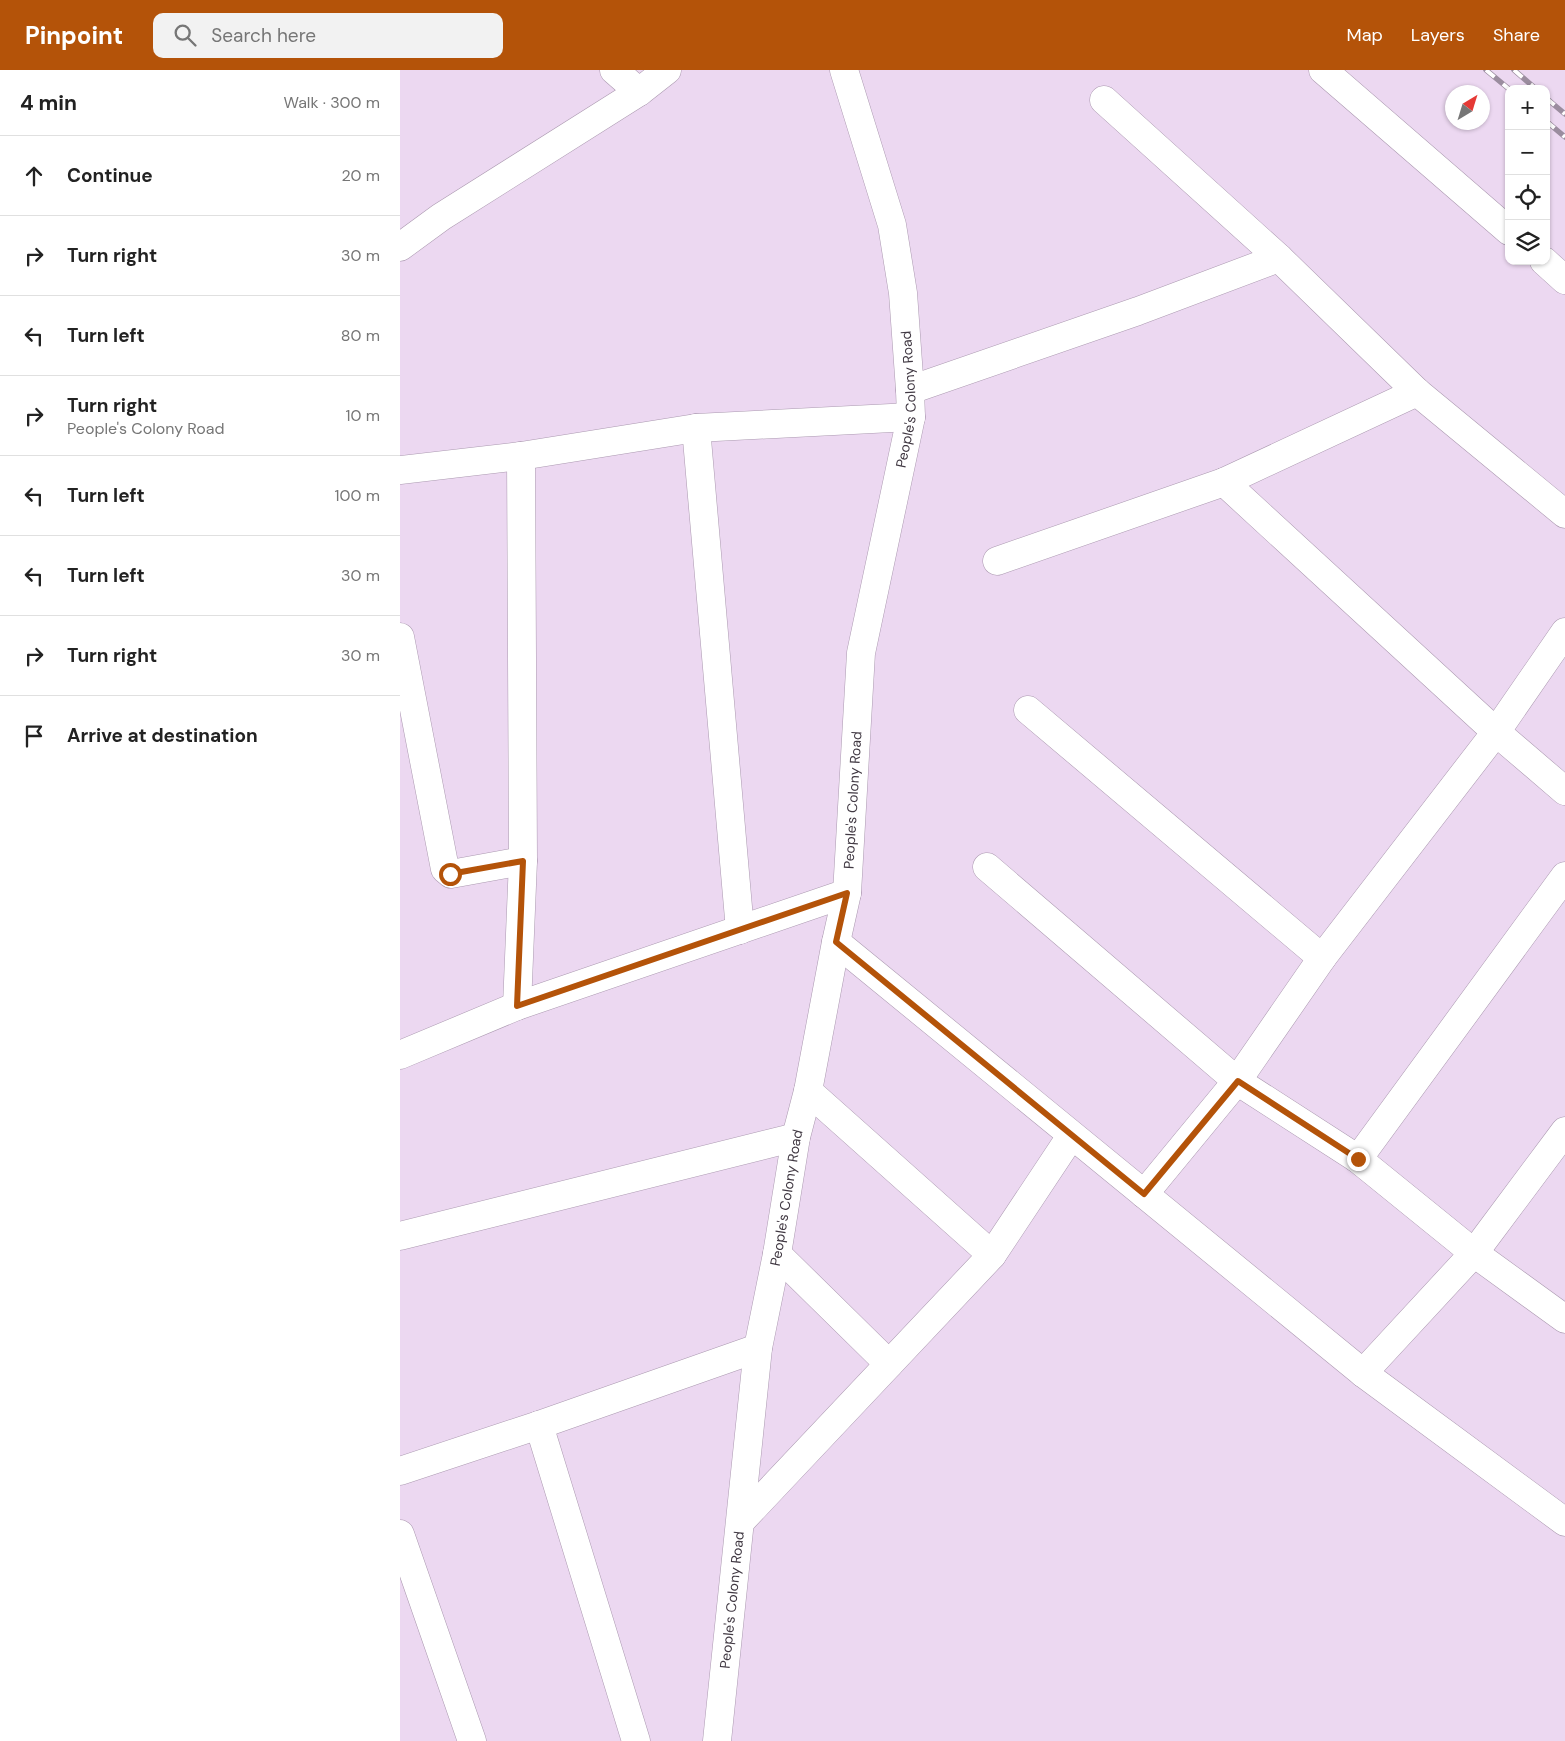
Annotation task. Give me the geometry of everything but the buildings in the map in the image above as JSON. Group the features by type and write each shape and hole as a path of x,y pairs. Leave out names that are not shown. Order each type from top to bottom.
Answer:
{"street":[{"path":"614,70 639,92"},
{"path":"400,247 441,217 639,92 667,70"},
{"name":"People's Colony Road","path":"717,1741 758,1348 777,1254 796,1137 808,1091 847,893 861,653 911,417 903,293 892,225 844,70"},
{"path":"1324,70 1505,228"},
{"path":"1104,100 1279,258 1416,392 1565,514"},
{"path":"910,390 1138,311 1279,258"},
{"path":"1548,265 1565,280"},
{"path":"997,561 1224,482 1416,392"},
{"path":"400,470 521,456 696,428 911,417"},
{"path":"696,428 740,930"},
{"path":"517,1006 523,861 521,456"},
{"path":"1224,482 1496,732 1565,791"},
{"path":"1144,1194 1238,1081 1322,958 1496,732 1565,632"},
{"path":"400,637 445,869 450,874 523,861"},
{"path":"1028,710 1322,958"},
{"path":"987,867 1238,1081 1358,1159 1474,1253 1565,1320"},
{"path":"1358,1159 1565,876"},
{"path":"400,1055 517,1006 847,893"},
{"path":"836,942 1363,1373 1565,1522"},
{"path":"808,1091 992,1254"},
{"path":"1363,1373 1474,1253 1565,1131"},
{"path":"741,1521 992,1254 1071,1136"},
{"path":"400,1236 796,1137"},
{"path":"777,1254 889,1364"},
{"path":"400,1471 539,1425 758,1348"},
{"path":"539,1425 636,1741"},
{"path":"400,1534 472,1741"}],"railway":[{"path":"1486,70 1505,86"},
{"path":"1514,70 1531,85"},
{"path":"1550,101 1565,114"},
{"path":"1550,124 1565,137"}],"route":[{"path":"450,874 523,861 517,1006 847,893 836,942 1144,1194 1238,1081 1358,1159"}]}
